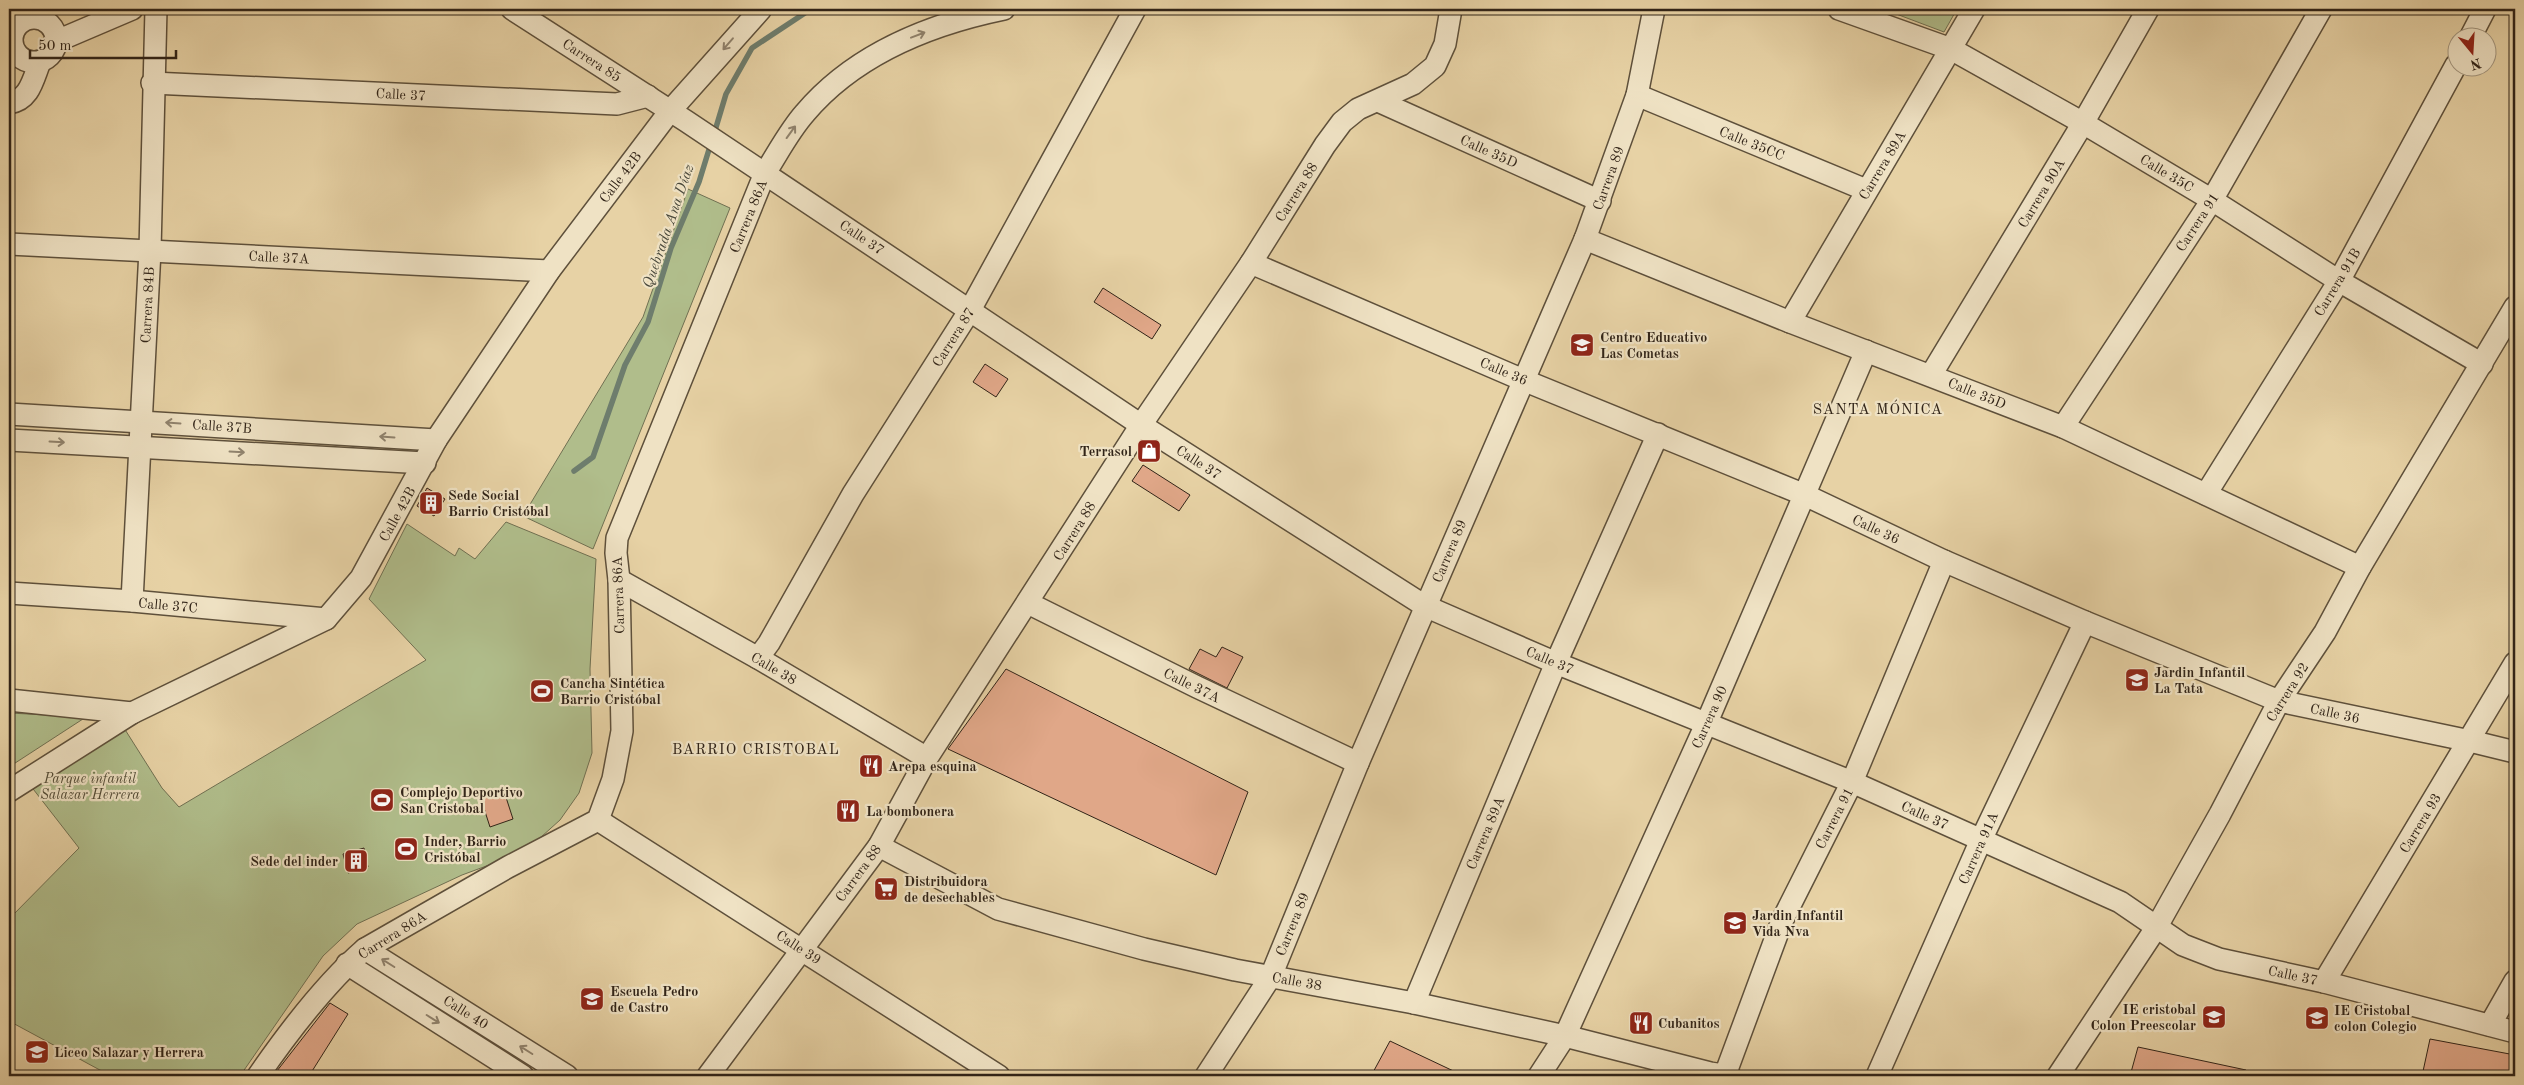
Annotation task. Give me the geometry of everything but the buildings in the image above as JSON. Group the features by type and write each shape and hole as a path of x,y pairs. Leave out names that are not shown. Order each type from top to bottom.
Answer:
{"street":[{"path":"57,41 132,9"},
{"name":"Carrera 84B","path":"132,601 150,250 152,83 156,9"},
{"name":"Carrera 85","path":"512,9 678,116"},
{"path":"678,116 761,9"},
{"name":"Carrera 86A","path":"258,1076 347,964 365,949 508,868 598,820 613,779 622,731 619,580 616,553 618,538 765,173 785,140 805,113 828,90 872,56 904,40 941,26 1004,9"},
{"name":"Carrera 87","path":"758,658 769,643 854,494 970,310 1135,9"},
{"name":"Carrera 88","path":"708,1076 879,846 928,758 1141,425 1251,263 1325,145 1342,122 1358,109 1413,84 1435,66 1445,44 1451,9"},
{"name":"Carrera 89","path":"1206,1076 1271,976 1358,763 1585,239 1637,95 1654,9"},
{"name":"Calle 35C","path":"1839,9 1951,49 2083,123 2212,200 2339,282 2482,364"},
{"name":"Carrera 89A","path":"1790,322 1974,9"},
{"name":"Carrera 90A","path":"1930,375 2083,123 2148,9"},
{"name":"Carrera 91","path":"2063,427 2212,200 2321,9"},
{"path":"2475,28 2485,9"},
{"path":"37,13 52,27 57,41 52,54 40,62 27,62 13,55 13,32 18,24 37,13"},
{"path":"15,101 29,91 40,62"},
{"name":"Carrera 91B","path":"2206,494 2339,282 2448,78"},
{"name":"Calle 37","path":"152,83 617,104 648,96"},
{"name":"Calle 35CC","path":"1637,95 1866,190"},
{"name":"Calle 35D","path":"1378,101 1600,201"},
{"name":"Calle 37","path":"678,116 1141,425 1425,606 1556,663 1707,722 1852,782 2120,902 2183,945 2219,959 2324,982 2515,1032"},
{"name":"Calle 42B","path":"9,791 132,713 326,619 361,578 436,440 549,271 678,116"},
{"name":"Calle 35D","path":"1585,239 1790,322 2063,427 2360,567"},
{"name":"Calle 37A","path":"9,244 549,271"},
{"name":"Calle 36","path":"1251,263 1523,380 1805,496 1944,561 2085,622 2279,701 2515,752"},
{"name":"Carrera 92","path":"2058,1076 2156,928 2220,814 2279,701 2325,632 2360,567 2515,307"},
{"name":"Carrera 90","path":"1539,1076 1565,1036 1707,722 1866,351"},
{"name":"Calle 37B","path":"9,414 436,440"},
{"name":"Carrera 89A","path":"1414,1003 1556,663 1658,434"},
{"name":"Calle 37B","path":"9,440 425,463"},
{"name":"Carrera 91","path":"1719,1075 1782,921 1852,782 1944,561"},
{"name":"Calle 38","path":"619,580 758,658 928,758"},
{"name":"Calle 37C","path":"9,594 132,601 326,619"},
{"name":"Calle 37A","path":"1028,603 1197,687 1358,763"},
{"name":"Carrera 91A","path":"1877,1076 1981,840 2085,622"},
{"name":"Carrera 93","path":"2324,982 2515,663"},
{"path":"9,700 132,713"},
{"name":"Calle 39","path":"598,820 999,1076"},
{"name":"Calle 38","path":"879,846 998,909 1144,949 1271,976 1414,1003 1565,1036 1719,1075"},
{"name":"Calle 40","path":"365,949 567,1076"},
{"name":"Calle 40","path":"347,964 523,1076"},
{"path":"2490,1026 2515,981"}],"green space":[{"path":"1883,9 1957,9 1944,32"},
{"path":"688,189 730,208 593,549 523,516 643,317"},
{"name":"Complejo Deportivo San Cristobal","path":"506,522 596,559 590,669 592,753 579,793 560,820 531,846 508,858 462,875 357,924 323,956 240,1076 111,1076 9,1021 9,919 79,848 30,785 124,728 162,788 179,807 426,660 369,599 407,524 455,556 459,548 475,559"},
{"path":"9,713 86,717 9,767"}],"waterway":[{"name":"Quebrada Ana Díaz","path":"714,134 726,94 752,48 811,9"},
{"name":"Quebrada Ana Díaz","path":"574,471 593,457 625,365 648,322 671,248 699,182 711,143"}],"place":[{"name":"Centro Educativo Las Cometas","path":"1582,345"},
{"name":"Terrasol","path":"1149,451"},
{"name":"Sede Social Barrio Cristóbal","path":"431,503"},
{"name":"Jardin Infantil La Tata","path":"2137,680"},
{"name":"Cancha Sintética Barrio Cristóbal","path":"542,691"},
{"name":"Arepa esquina","path":"871,766"},
{"name":"Complejo Deportivo San Cristobal","path":"382,800"},
{"name":"La bombonera","path":"848,811"},
{"name":"Inder, Barrio Cristóbal","path":"406,849"},
{"name":"Sede del inder","path":"356,861"},
{"name":"Distribuidora de desechables","path":"886,889"},
{"name":"Jardin Infantil Vida Nva","path":"1735,923"},
{"name":"Escuela Pedro de Castro","path":"592,999"},
{"name":"IE cristobal Colon Preescolar","path":"2214,1017"},
{"name":"IE Cristobal colon Colegio","path":"2317,1018"},
{"name":"Cubanitos","path":"1641,1023"},
{"name":"Liceo Salazar y Herrera","path":"37,1052"}],"district":[{"name":"SANTA MÓNICA","path":"1878,409"},
{"name":"BARRIO CRISTOBAL","path":"756,749"}],"park label":[{"name":"Parque infantil Salazar Herrera","path":"90,786"}]}
